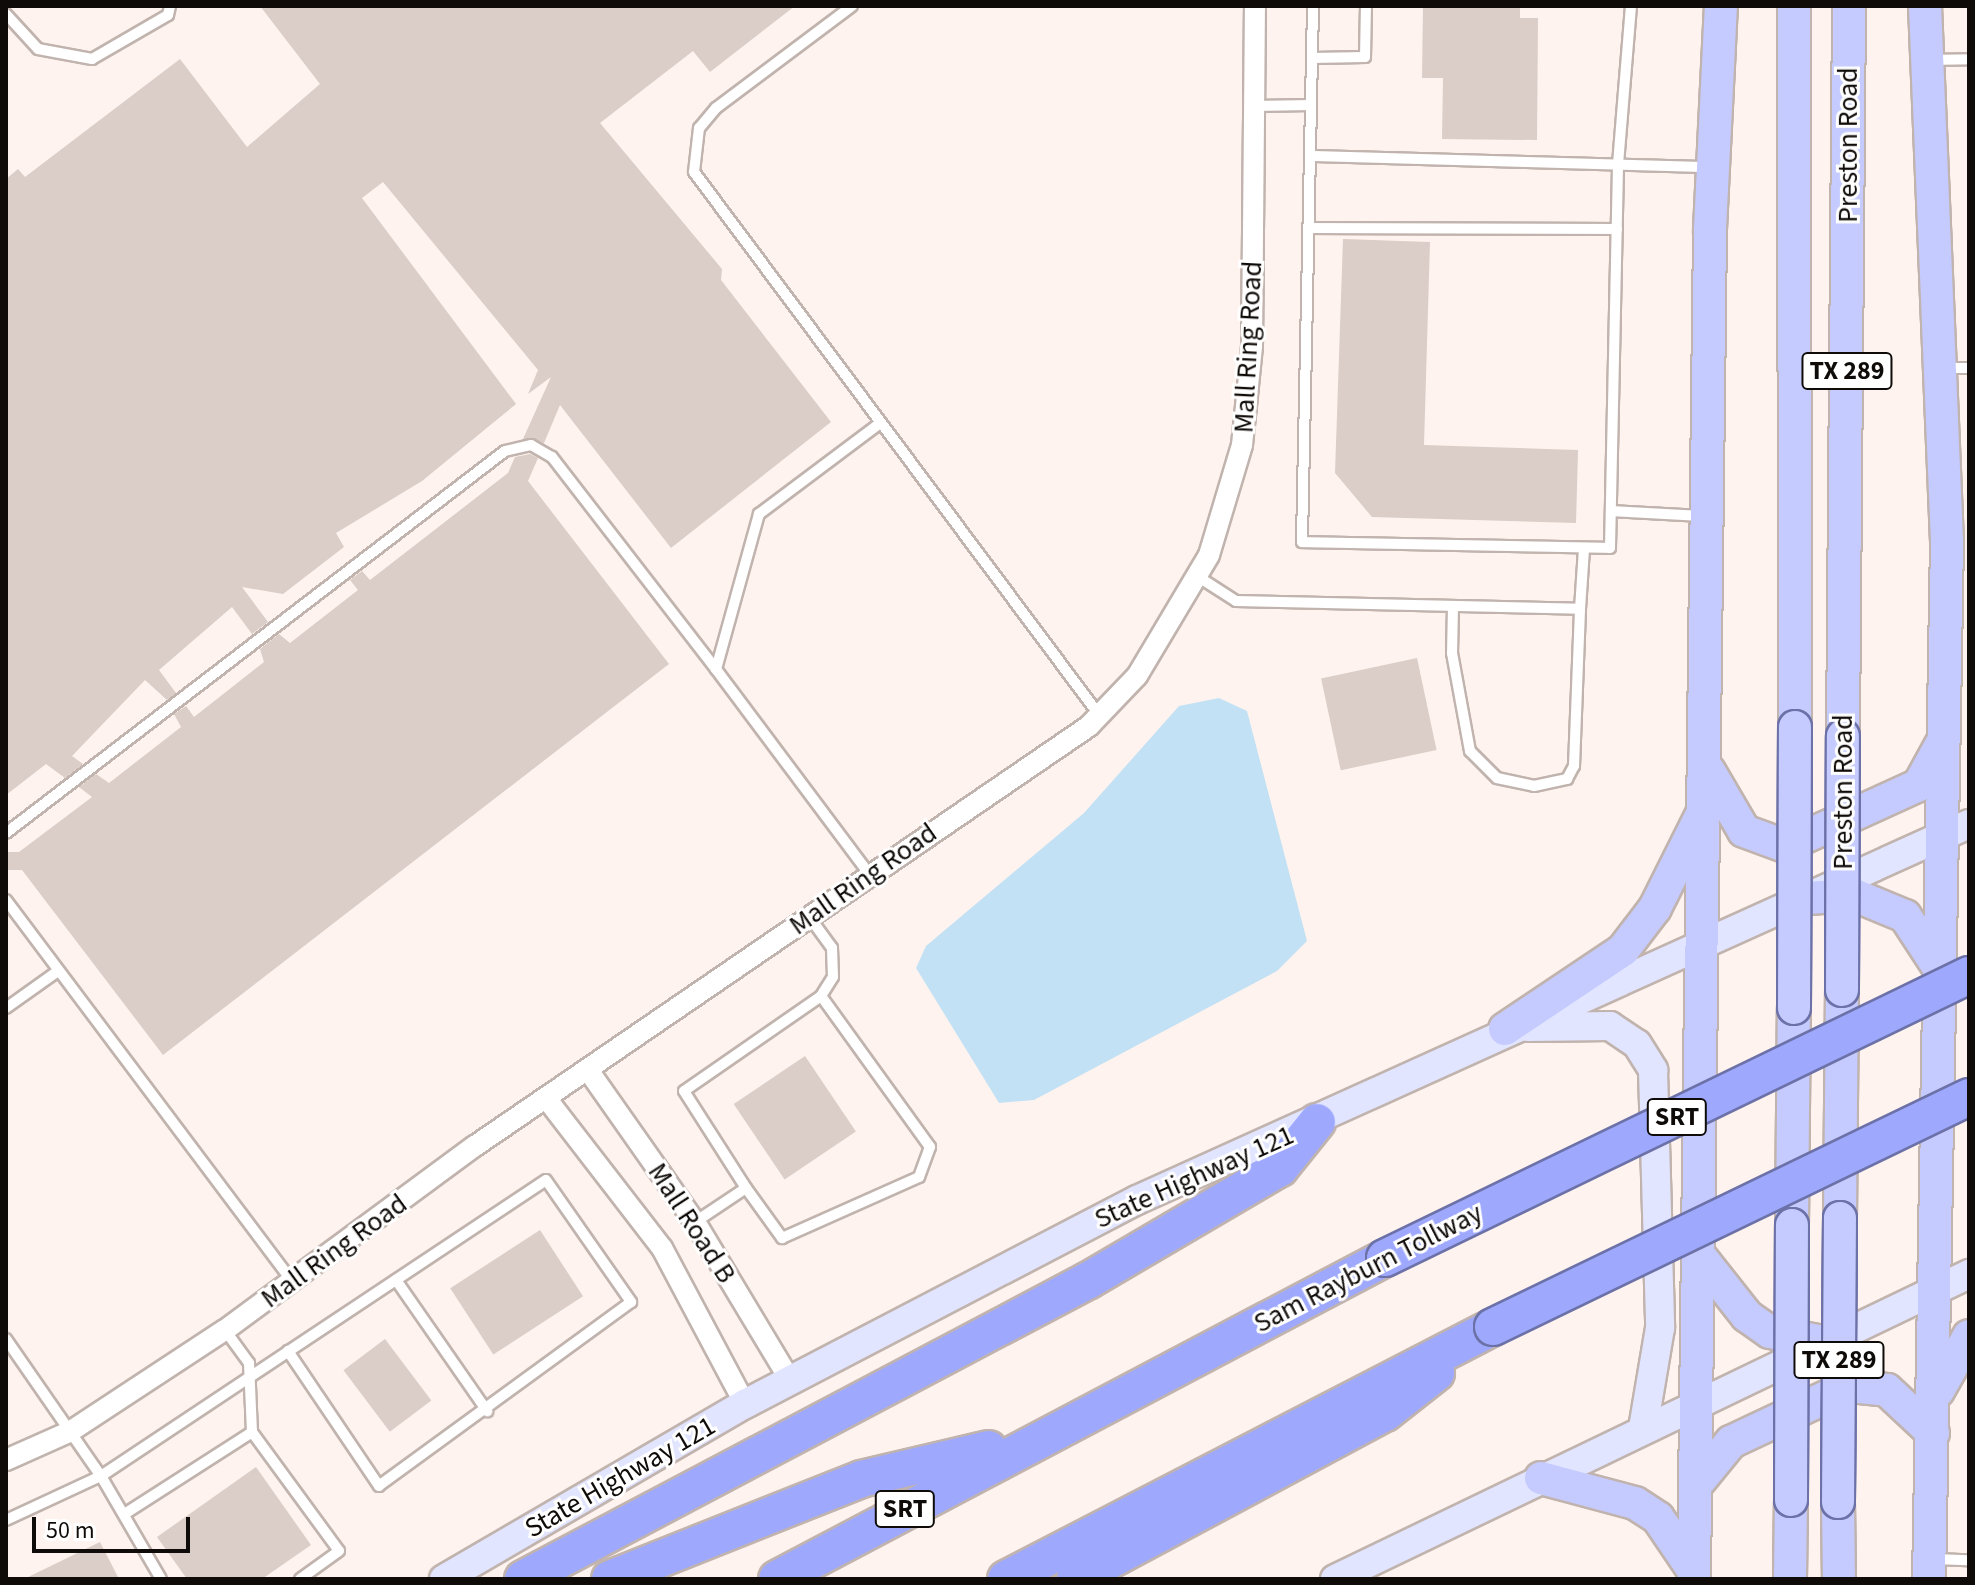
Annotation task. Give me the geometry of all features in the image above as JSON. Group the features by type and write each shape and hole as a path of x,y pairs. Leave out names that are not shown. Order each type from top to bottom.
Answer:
{"highway":[{"name":"Sam Rayburn Tollway","path":"777,1579 1033,1438 1385,1258 1956,974"},
{"path":"1075,1579 1384,1397 1493,1327 1969,1097"},
{"path":"523,1579 592,1537 1089,1280 1280,1168 1317,1122"},
{"path":"1006,1579 1384,1397"},
{"path":"610,1579 861,1479 1033,1438"}],"main road":[{"path":"1694,1575 1707,805 1706,516 1713,167 1721,6"},
{"name":"Preston Road","path":"1790,1579 1795,727 1794,6"},
{"name":"Preston Road","path":"1839,1579 1849,6"},
{"path":"1925,6 1956,368 1945,737 1957,829 1956,974 1937,1290 1930,1569"},
{"path":"1946,636 1969,700"},
{"path":"1707,768 1744,831 1785,846 1919,785 1945,737"},
{"path":"1505,1029 1623,950 1655,908 1707,805"},
{"name":"State Highway 121","path":"444,1579 745,1404 1137,1200 1317,1122 1505,1029 1705,939 1808,898 1957,829"},
{"path":"1808,898 1854,895 1905,916 1956,974"},
{"path":"1505,1029 1610,1026 1637,1044 1653,1070 1660,1328 1643,1429"},
{"path":"1698,1254 1747,1316 1770,1332 1823,1342"},
{"path":"1335,1579 1969,1274"},
{"path":"1934,1401 1969,1336"},
{"path":"1695,1486 1731,1442 1850,1386 1887,1390 1933,1433"},
{"path":"1541,1478 1635,1503 1658,1518 1694,1575"}],"street":[{"name":"Mall Ring Road","path":"6,1460 71,1431 225,1330 546,1098 809,916 867,871 1100,716 1137,676 1197,576 1231,497 1249,403 1255,6"},
{"name":"Mall Road B","path":"588,1070 695,1222 790,1380"},
{"name":"Mall Road B","path":"546,1098 662,1248 745,1404"}],"lane":[{"path":"6,14 38,49 92,59 168,15 170,6"},
{"path":"852,6 716,108 699,128 694,172 879,424 1100,716"},
{"path":"1313,6 1302,542 1584,548 1610,548 1618,164 1631,6"},
{"path":"1312,58 1365,57 1366,6"},
{"path":"1928,60 1969,59"},
{"path":"1254,106 1311,105"},
{"path":"1310,156 1713,167"},
{"path":"1308,228 1617,229"},
{"path":"716,669 759,514 879,424"},
{"path":"6,833 505,451 531,445 552,457 867,871"},
{"path":"1611,511 1706,516"},
{"path":"1453,606 1452,653 1470,751 1497,778 1534,786 1567,779 1574,766 1584,548"},
{"path":"1197,576 1236,601 1580,609"},
{"path":"6,900 292,1281"},
{"path":"809,916 832,948 833,977 821,996 684,1091 782,1238 919,1177 930,1147 821,996"},
{"path":"6,1008 58,971"},
{"path":"6,1520 101,1476 288,1351 546,1180 631,1302 487,1411 379,1486 288,1351"},
{"path":"695,1222 746,1188"},
{"path":"396,1280 487,1411"},
{"path":"225,1330 249,1363 252,1432 339,1551 300,1579"},
{"path":"6,1339 126,1513 161,1579"},
{"path":"126,1513 252,1432"},
{"path":"1930,1569 1969,1560"}],"water":[{"path":"1219,698 1247,711 1307,941 1277,971 1034,1100 999,1103 916,968 926,946 1084,813 1179,706"}],"building":[{"path":"260,6 795,6 710,72 693,51 600,123 722,269 721,280 831,422 671,548 560,405 544,443 523,439 551,377 528,394 538,370 383,182 362,198 516,404 422,481 336,533 344,547 283,594 242,587 268,622 252,634 232,607 159,670 176,693 167,700 145,680 72,756 83,764 65,778 46,764 6,795 6,179 18,169 25,177 180,59 247,147 320,84"},
{"path":"1423,6 1520,6 1520,18 1538,18 1537,140 1442,139 1443,78 1422,78"},
{"path":"1343,239 1430,242 1424,445 1578,450 1576,523 1372,517 1335,473"},
{"path":"530,454 538,458 528,481 669,664 163,1055 22,870 6,870 6,852 19,852 92,797 79,787 96,774 109,783 181,727 174,714 186,706 194,717 264,662 260,649 279,634 290,643 358,590 350,580 362,571 370,580 508,473 515,457"},
{"path":"1417,658 1437,750 1341,770 1321,678"},
{"path":"805,1056 856,1131 785,1180 734,1104"},
{"path":"540,1230 583,1296 493,1355 450,1288"},
{"path":"385,1339 431,1400 390,1432 343,1370"},
{"path":"256,1467 311,1545 262,1579 187,1579 157,1537"},
{"path":"100,1542 119,1579 24,1579"}]}
